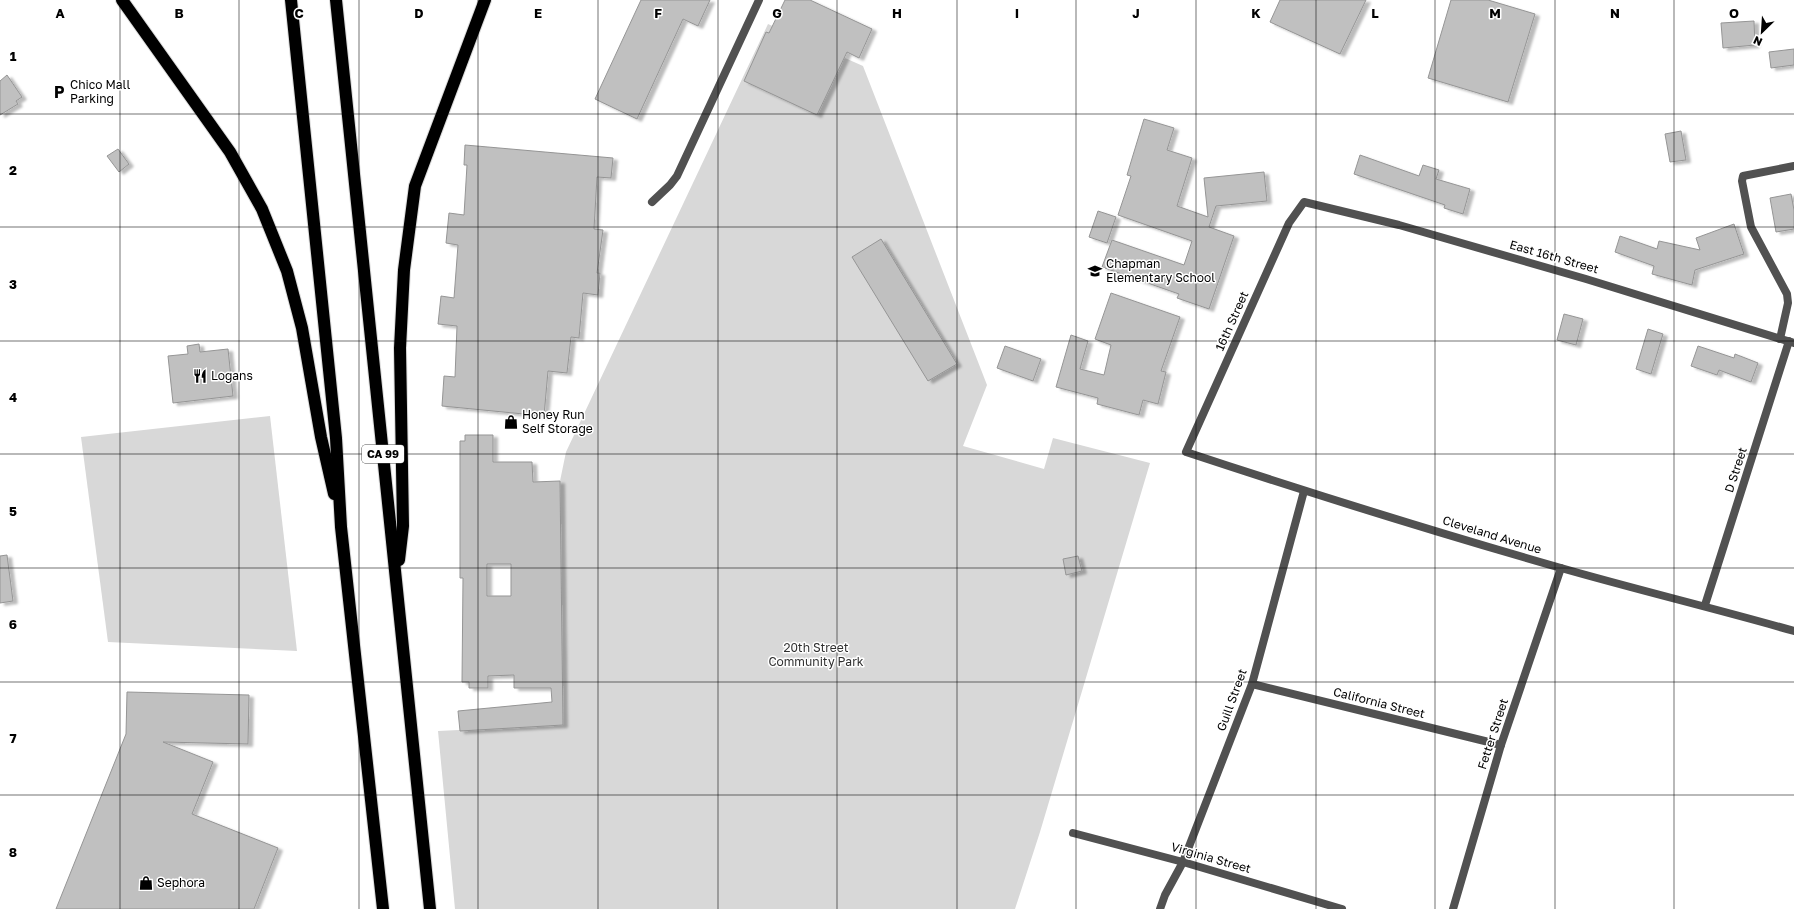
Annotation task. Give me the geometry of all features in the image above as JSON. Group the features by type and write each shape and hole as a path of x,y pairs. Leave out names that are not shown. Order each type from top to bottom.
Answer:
{"highway":[{"path":"122,0 230,152 262,210 287,271 302,328 321,437 341,526"},
{"path":"292,0 336,438 341,526 383,909"},
{"name":"CA 99","path":"336,0 430,909"},
{"path":"397,581 403,526 400,348 404,270 415,186 485,0"}],"street":[{"path":"652,202 666,190 677,176 759,0"},
{"path":"1780,338 1788,303 1787,294 1751,227 1743,176 1794,166"},
{"name":"East 16th Street","path":"1304,202 1398,225 1586,279 1792,342"},
{"name":"16th Street","path":"1186,452 1289,223 1304,202"},
{"name":"D Street","path":"1705,605 1792,342"},
{"name":"Cleveland Avenue","path":"1186,452 1304,491 1561,568 1705,605 1794,632"},
{"name":"Guill Street","path":"1160,909 1165,895 1183,862 1252,684 1304,491"},
{"name":"Fetter Street","path":"1453,909 1502,746 1561,568"},
{"name":"California Street","path":"1252,684 1502,746"},
{"name":"Virginia Street","path":"1072,833 1183,862 1342,909"}],"green space":[{"name":"20th Street Community Park","path":"768,24 863,66 987,385 963,446 1044,469 1053,438 1150,463 1040,832 1015,909 455,909 438,731 563,725 560,481 566,452"},
{"path":"270,416 297,651 108,642 81,437"}],"building":[{"path":"641,0 710,0 698,26 683,19 637,119 595,99"},
{"path":"785,0 810,0 872,29 859,58 847,52 817,115 744,81 766,32 769,33"},
{"path":"1280,0 1366,0 1340,54 1270,22"},
{"path":"1451,0 1488,0 1535,14 1508,102 1428,78"},
{"path":"1754,21 1755,45 1723,48 1721,23"},
{"path":"1794,49 1794,65 1771,68 1769,52"},
{"path":"7,75 22,97 16,101 18,104 0,115 0,81"},
{"path":"1144,119 1174,128 1167,150 1192,158 1177,206 1208,217 1204,178 1264,172 1267,201 1216,206 1209,227 1234,236 1209,309 1177,298 1179,294 1102,267 1112,240 1184,265 1192,241 1118,215 1131,176 1127,175"},
{"path":"1681,131 1686,160 1670,162 1665,134"},
{"path":"465,145 613,158 611,178 597,177 594,229 603,230 597,273 600,273 598,295 583,293 579,338 571,337 567,373 548,371 544,416 442,406 444,376 455,377 457,326 438,324 441,296 454,298 458,245 446,243 449,213 464,215 467,165 464,165"},
{"path":"118,149 129,164 119,172 107,156"},
{"path":"1360,155 1419,176 1423,165 1439,170 1436,179 1470,189 1463,214 1444,208 1445,205 1354,174"},
{"path":"1791,194 1794,210 1794,229 1776,232 1770,198"},
{"path":"1098,211 1116,217 1107,243 1089,237"},
{"path":"1734,224 1744,254 1695,270 1692,285 1652,274 1654,266 1615,252 1620,236 1657,249 1659,241 1700,250 1696,238"},
{"path":"881,239 957,364 928,381 852,257"},
{"path":"1111,293 1180,317 1161,371 1166,372 1158,404 1143,400 1139,415 1097,404 1098,398 1056,387 1071,335 1088,341 1080,369 1104,375 1111,345 1095,339"},
{"path":"1564,314 1583,319 1576,345 1557,340"},
{"path":"1648,329 1663,334 1651,374 1636,369"},
{"name":"Logans","path":"199,344 200,352 228,349 233,396 173,403 168,356 188,354 187,346"},
{"path":"1005,346 1041,359 1033,381 997,368"},
{"path":"1698,346 1734,358 1735,354 1758,363 1751,382 1719,370 1717,375 1691,366"},
{"path":"465,435 493,435 493,462 532,462 533,482 560,481 563,725 460,731 458,711 552,702 551,688 514,688 514,675 488,676 488,688 469,688 469,682 462,682 463,578 460,578 460,441 465,441","holes":["487,564 511,564 511,596 487,596"]},
{"path":"7,555 13,601 0,603 0,556"},
{"path":"1078,556 1082,571 1066,575 1063,559"},
{"path":"127,692 249,695 248,744 163,742 213,762 192,814 278,848 254,909 56,909 126,734"}],"place":[{"name":"Chico Mall Parking","path":"59,92"},
{"name":"Chapman Elementary School","path":"1095,271"},
{"name":"Logans","path":"200,376"},
{"name":"Honey Run Self Storage","path":"511,422"},
{"name":"Sephora","path":"146,883"}]}
